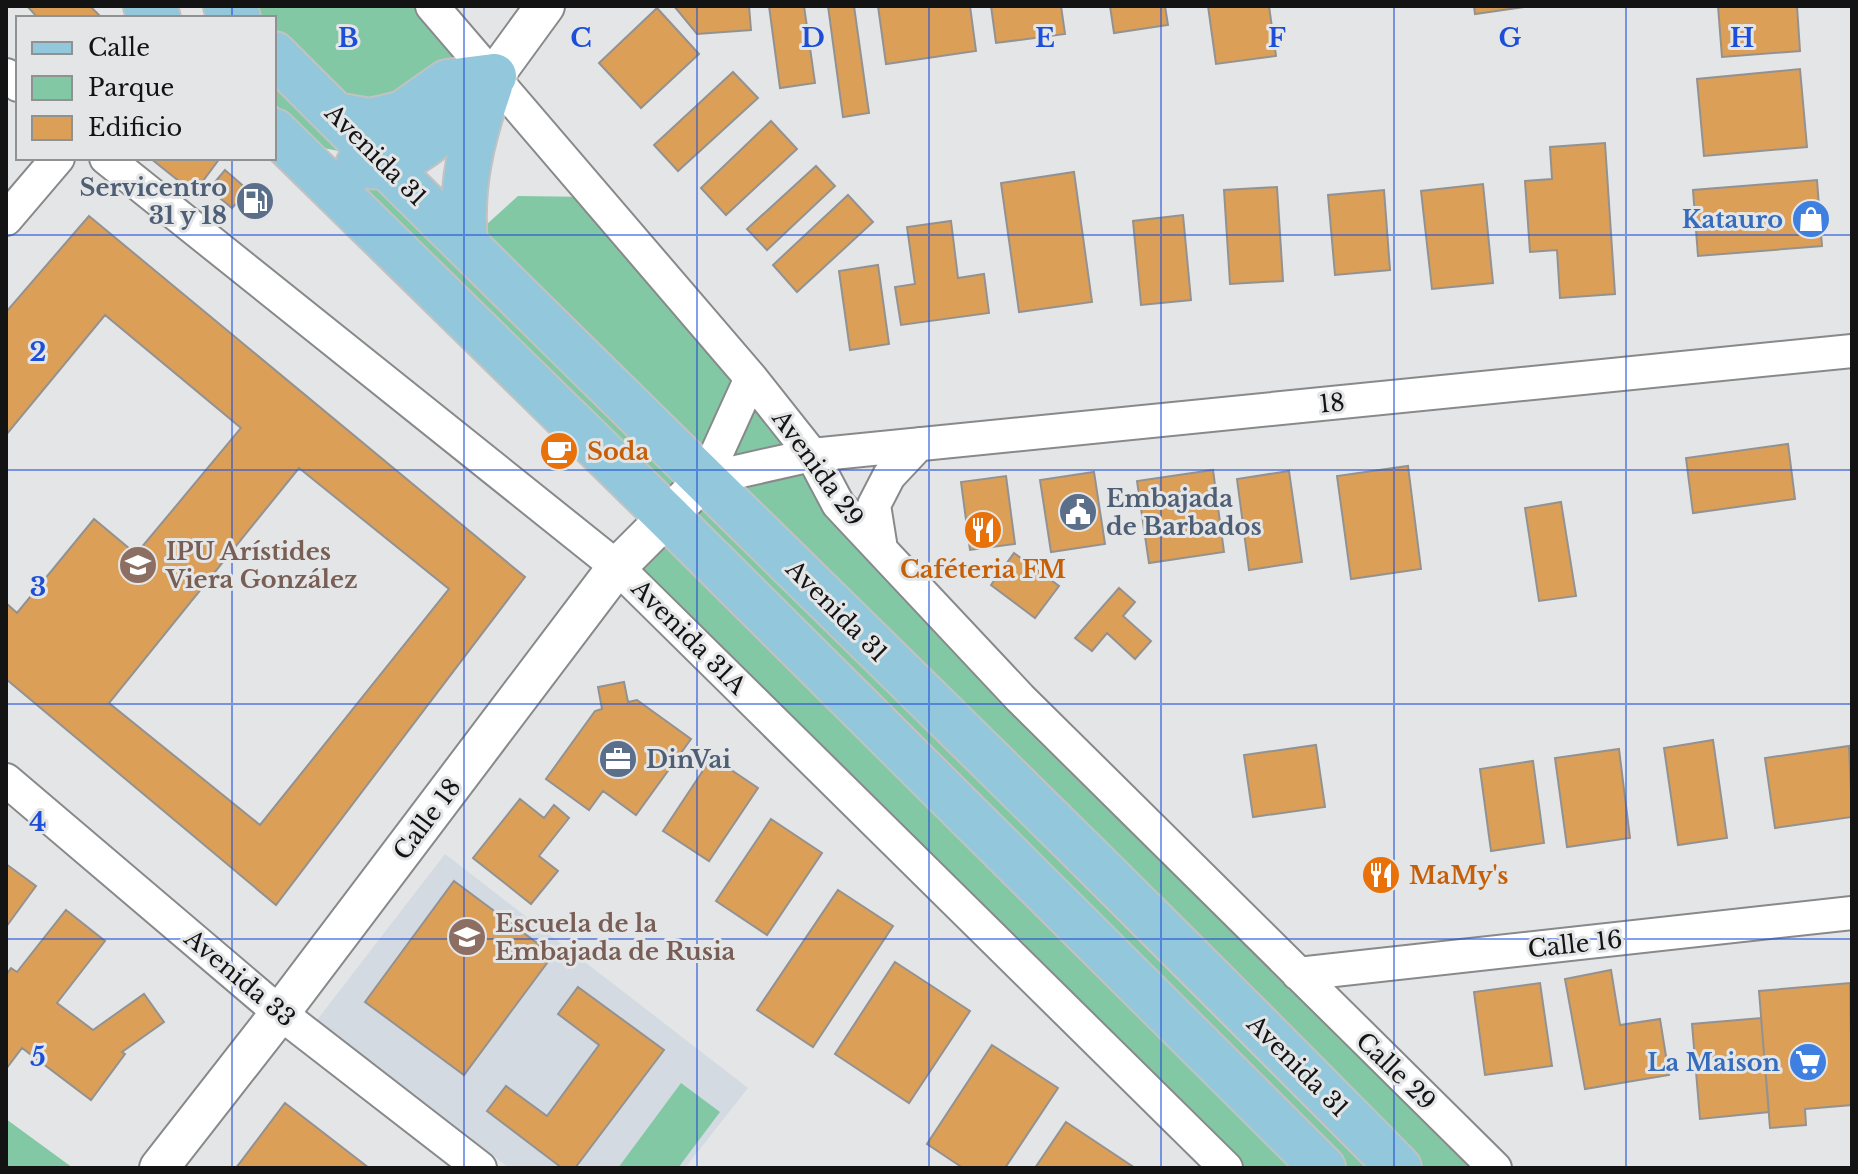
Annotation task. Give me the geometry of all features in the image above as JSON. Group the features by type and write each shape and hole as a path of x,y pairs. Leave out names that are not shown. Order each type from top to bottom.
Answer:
{"main road":[{"name":"Avenida 31","path":"276,56 1219,986 1399,1168"},
{"path":"335,115 369,121 388,117 403,113 447,82 494,76"},
{"path":"284,141 324,162 386,166 415,152 449,124 494,76"},
{"path":"465,244 462,207 466,179 477,121 494,76"},
{"path":"284,141 668,517 1323,1168"}],"street":[{"name":"Avenida 29","path":"432,6 751,378 812,455 838,504 1020,698 1298,974"},
{"path":"494,76 545,6"},
{"path":"6,219 56,160"},
{"name":"Avenida 31A","path":"108,160 617,567 1226,1168"},
{"name":"18","path":"812,455 1852,351"},
{"name":"Calle 18","path":"159,1168 617,567 705,479 751,378"},
{"path":"881,549 874,505 889,476 919,444"},
{"path":"705,479 812,455"},
{"name":"Avenida 33","path":"6,780 280,1013 480,1168"},
{"name":"Calle 16","path":"1298,974 1852,913"},
{"name":"Calle 29","path":"1298,974 1495,1168"}],"shaded area":[{"name":"Escuela de la Embajada de Rusia","path":"445,854 748,1088 685,1168 509,1168 317,1020"}],"green space":[{"path":"226,6 432,6 494,76 386,166 276,56 276,16 236,16"},
{"path":"276,85 344,152 318,147 276,105"},
{"path":"368,175 683,485 673,494 348,177"},
{"path":"518,196 595,197 838,504 1495,1168 1399,1168 465,244"},
{"path":"701,503 1366,1168 1349,1168 1138,953 691,512"},
{"path":"664,537 1292,1168 1244,1168 637,563"},
{"path":"681,1083 720,1112 678,1168 618,1168"},
{"path":"6,1119 73,1168 6,1168"}],"building":[{"path":"27,6 90,6 99,15 98,16 36,16"},
{"path":"674,6 749,6 751,30 697,34"},
{"path":"769,6 804,6 815,83 780,88"},
{"path":"828,6 854,6 869,113 843,117"},
{"path":"878,6 970,6 976,51 886,64"},
{"path":"991,6 1061,6 1065,34 996,43"},
{"path":"1110,6 1165,6 1168,25 1114,33"},
{"path":"1208,6 1269,6 1276,56 1216,64"},
{"path":"1474,6 1531,6 1475,14"},
{"path":"1718,6 1797,6 1800,51 1722,57"},
{"path":"657,8 699,54 641,108 599,63"},
{"path":"1800,69 1807,147 1704,156 1697,79"},
{"path":"733,72 758,98 678,171 654,145"},
{"path":"771,121 797,149 726,215 701,188"},
{"path":"1605,143 1615,294 1560,298 1557,250 1530,252 1525,181 1552,179 1550,147"},
{"path":"153,160 219,160 194,193"},
{"path":"816,166 835,186 767,250 747,229"},
{"path":"225,170 248,190 232,208 209,189"},
{"path":"1074,172 1092,302 1019,312 1001,183"},
{"path":"1817,180 1822,246 1698,256 1693,190"},
{"path":"1483,184 1493,283 1432,289 1421,191"},
{"path":"1277,187 1283,281 1230,284 1224,190"},
{"path":"1384,190 1390,270 1335,275 1328,195"},
{"path":"848,195 873,222 797,292 773,265"},
{"path":"1183,215 1191,300 1141,305 1133,221"},
{"name":"IPU Arístides Viera González","path":"89,216 525,577 276,905 6,679 6,603 17,613 94,519 136,554 241,428 105,315 6,435 6,312","holes":["299,468 449,589 260,825 109,703"]},
{"path":"951,221 958,278 984,274 989,313 901,325 895,287 915,284 907,227"},
{"path":"878,265 889,344 850,350 839,271"},
{"path":"1788,444 1795,499 1693,513 1686,458"},
{"path":"1408,466 1421,569 1351,579 1337,476"},
{"path":"1213,470 1224,552 1149,563 1137,481"},
{"path":"1289,471 1302,562 1249,570 1237,479"},
{"path":"1094,472 1105,544 1051,552 1040,480"},
{"path":"1006,476 1015,544 970,550 961,482"},
{"path":"1561,502 1576,596 1539,601 1525,508"},
{"path":"1014,553 1059,586 1035,618 991,585"},
{"path":"1119,588 1135,602 1123,616 1151,641 1135,659 1107,633 1092,651 1075,638"},
{"name":"DinVai","path":"624,682 628,702 637,700 691,739 636,815 603,791 589,810 546,779 595,711 602,709 598,687"},
{"path":"1713,740 1727,838 1678,845 1664,748"},
{"path":"1316,745 1325,807 1253,817 1244,755"},
{"path":"1849,746 1852,817 1775,828 1765,758"},
{"path":"1619,749 1630,838 1567,847 1555,758"},
{"path":"712,757 758,788 709,861 663,831"},
{"path":"1533,761 1544,843 1491,851 1480,769"},
{"path":"520,799 544,818 554,805 569,818 539,856 558,871 531,904 473,858"},
{"path":"771,819 822,853 767,935 716,901"},
{"path":"6,864 36,886 6,927"},
{"path":"454,881 553,955 464,1075 365,1002"},
{"path":"838,890 893,926 813,1047 757,1010"},
{"path":"66,910 105,941 57,1003 93,1030 144,994 164,1022 122,1052 125,1054 91,1100 22,1048 6,1069 6,975 11,968 17,972"},
{"path":"895,962 970,1011 909,1103 835,1054"},
{"path":"1611,970 1620,1025 1660,1019 1669,1075 1585,1089 1565,979"},
{"path":"1540,983 1552,1066 1485,1075 1474,992"},
{"name":"La Maison","path":"1850,983 1852,1105 1805,1109 1806,1125 1770,1128 1759,991"},
{"path":"578,987 664,1050 575,1168 562,1168 487,1111 506,1086 547,1116 599,1045 558,1014"},
{"path":"1761,1018 1769,1112 1700,1119 1692,1024"},
{"path":"992,1045 1058,1088 1005,1168 963,1168 927,1144"},
{"path":"285,1103 369,1168 236,1168"},
{"path":"1066,1122 1135,1168 1035,1168"}],"place":[{"name":"Servicentro 31 y 18","path":"255,201"},
{"name":"Katauro","path":"1811,219"},
{"name":"Soda","path":"559,451"},
{"name":"Embajada de Barbados","path":"1078,512"},
{"name":"Caféteria FM","path":"983,530"},
{"name":"IPU Arístides Viera González","path":"138,565"},
{"name":"DinVai","path":"618,759"},
{"name":"MaMy's","path":"1381,875"},
{"name":"Escuela de la Embajada de Rusia","path":"467,937"},
{"name":"La Maison","path":"1808,1062"}]}
